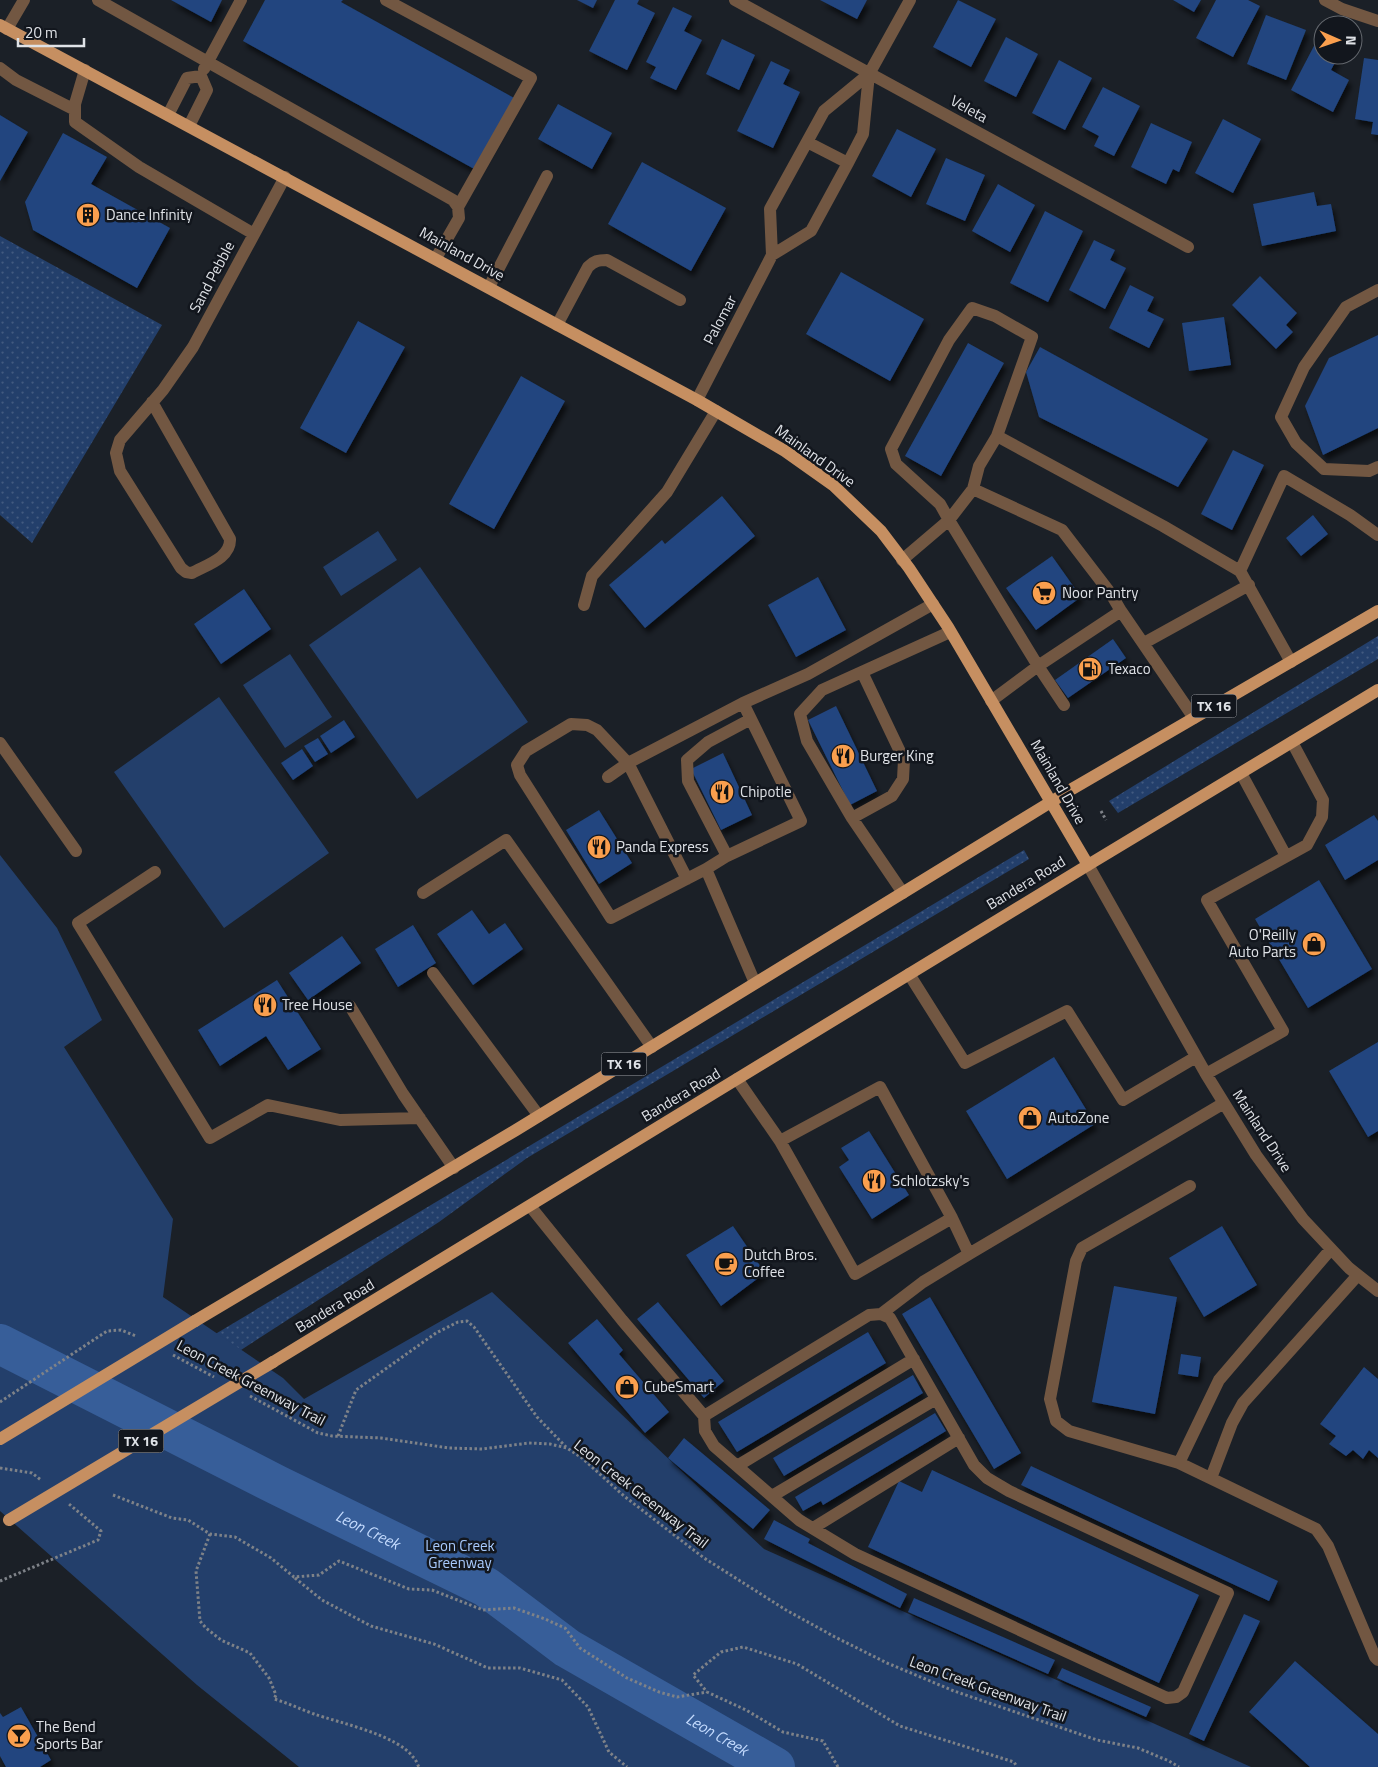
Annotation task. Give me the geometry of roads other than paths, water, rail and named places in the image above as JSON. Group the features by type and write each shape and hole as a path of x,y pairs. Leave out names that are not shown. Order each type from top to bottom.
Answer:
{"main road":[{"name":"Mainland Drive","path":"4,27 697,400 786,451 833,485 881,531 933,604 1088,865"},
{"name":"TX 16","path":"0,1439 454,1168 1051,802 1378,611"},
{"name":"Bandera Road","path":"5,1523 1378,690"}],"street":[{"path":"4,27 24,0"},
{"path":"98,0 453,200 458,207 459,218 436,258"},
{"path":"189,126 207,90 201,76 241,0"},
{"path":"386,0 531,78 458,207"},
{"name":"Veleta","path":"735,0 1188,247"},
{"name":"Palomar","path":"697,400 772,255 770,209 824,111 869,74 910,0"},
{"path":"1325,0 1342,9 1378,21"},
{"path":"0,68 16,80 75,110"},
{"path":"85,70 79,88 75,122 139,167 254,234"},
{"name":"Palomar","path":"772,255 811,231 848,163 863,134 869,74"},
{"path":"168,114 187,78 201,76"},
{"path":"807,142 848,163"},
{"path":"489,287 547,176"},
{"name":"Sand Pebble","path":"152,402 230,539 227,552 192,572 186,572 181,568 120,471 116,453 120,440 152,402 163,390 193,347 285,177"},
{"path":"557,324 588,267 592,262 599,260 607,260 680,300"},
{"path":"1378,290 1346,307 1304,367 1281,417 1296,443 1324,470 1369,471 1378,467"},
{"path":"902,560 949,520 973,489 979,466 996,436 1032,337 995,316 972,308 950,340 891,449 896,464 940,504 949,520 1038,666 1064,705"},
{"path":"584,605 592,576 667,492 716,411"},
{"path":"996,436 1163,526 1240,570 1291,662"},
{"path":"1240,570 1284,476 1350,515 1378,535"},
{"path":"973,489 1062,530 1111,594 1194,718"},
{"path":"1144,643 1249,585"},
{"path":"608,777 628,763 743,702 808,674 933,604"},
{"path":"991,701 1038,666 1121,611"},
{"path":"903,893 852,818 807,740 800,714 822,690 950,632"},
{"path":"852,818 892,796 903,779 904,760 862,672"},
{"path":"687,879 628,763 597,730 587,725 571,724 526,751 517,765 520,774 611,918 687,879 706,869 727,856 801,821 743,702"},
{"path":"727,856 688,781 687,760 708,742 752,719"},
{"path":"1206,1074 1283,1031 1207,900 1307,844 1322,817 1323,800 1292,742"},
{"path":"0,743 76,851"},
{"path":"1241,773 1286,856"},
{"path":"423,892 506,840 652,1047"},
{"name":"Mainland Drive","path":"1088,865 1196,1057 1256,1155 1303,1219 1358,1276 1378,1291"},
{"path":"706,869 755,983"},
{"path":"155,872 78,923 210,1138 268,1105 340,1120 420,1118"},
{"path":"433,973 539,1116"},
{"path":"909,974 965,1063 1067,1011 1123,1100 1196,1057"},
{"path":"350,1006 400,1089 454,1168"},
{"path":"737,1079 780,1141 855,1274 952,1218"},
{"path":"780,1141 880,1086 952,1218 969,1254"},
{"path":"881,1314 923,1282 1224,1103"},
{"path":"1190,1186 1082,1248 1076,1261 1050,1399 1056,1421 1069,1431 1179,1463 1316,1529 1328,1546 1375,1657 1378,1660"},
{"path":"530,1206 622,1320 704,1416 705,1431 714,1446 799,1520 855,1554 1167,1698 1176,1697 1183,1692 1228,1593 987,1478 974,1465 890,1318 881,1314 870,1315 704,1416"},
{"path":"1179,1463 1219,1380 1331,1249"},
{"path":"1211,1478 1232,1423 1243,1403 1358,1276"},
{"path":"737,1466 914,1359"},
{"path":"772,1496 936,1399"},
{"path":"813,1528 959,1438"}],"waterway":[{"name":"Leon Creek","path":"0,1344 277,1485 486,1587 567,1648 775,1767"}],"place":[{"name":"Dance Infinity","path":"88,215"},
{"name":"Noor Pantry","path":"1044,593"},
{"name":"Texaco","path":"1090,669"},
{"name":"Burger King","path":"843,756"},
{"name":"Chipotle","path":"722,792"},
{"name":"Panda Express","path":"599,847"},
{"name":"O'Reilly Auto Parts","path":"1314,944"},
{"name":"Tree House","path":"265,1005"},
{"name":"AutoZone","path":"1030,1118"},
{"name":"Schlotzsky's","path":"874,1181"},
{"name":"Dutch Bros. Coffee","path":"726,1264"},
{"name":"CubeSmart","path":"627,1387"},
{"name":"The Bend Sports Bar","path":"19,1736"}],"park label":[{"name":"Leon Creek Greenway","path":"460,1554"}]}
